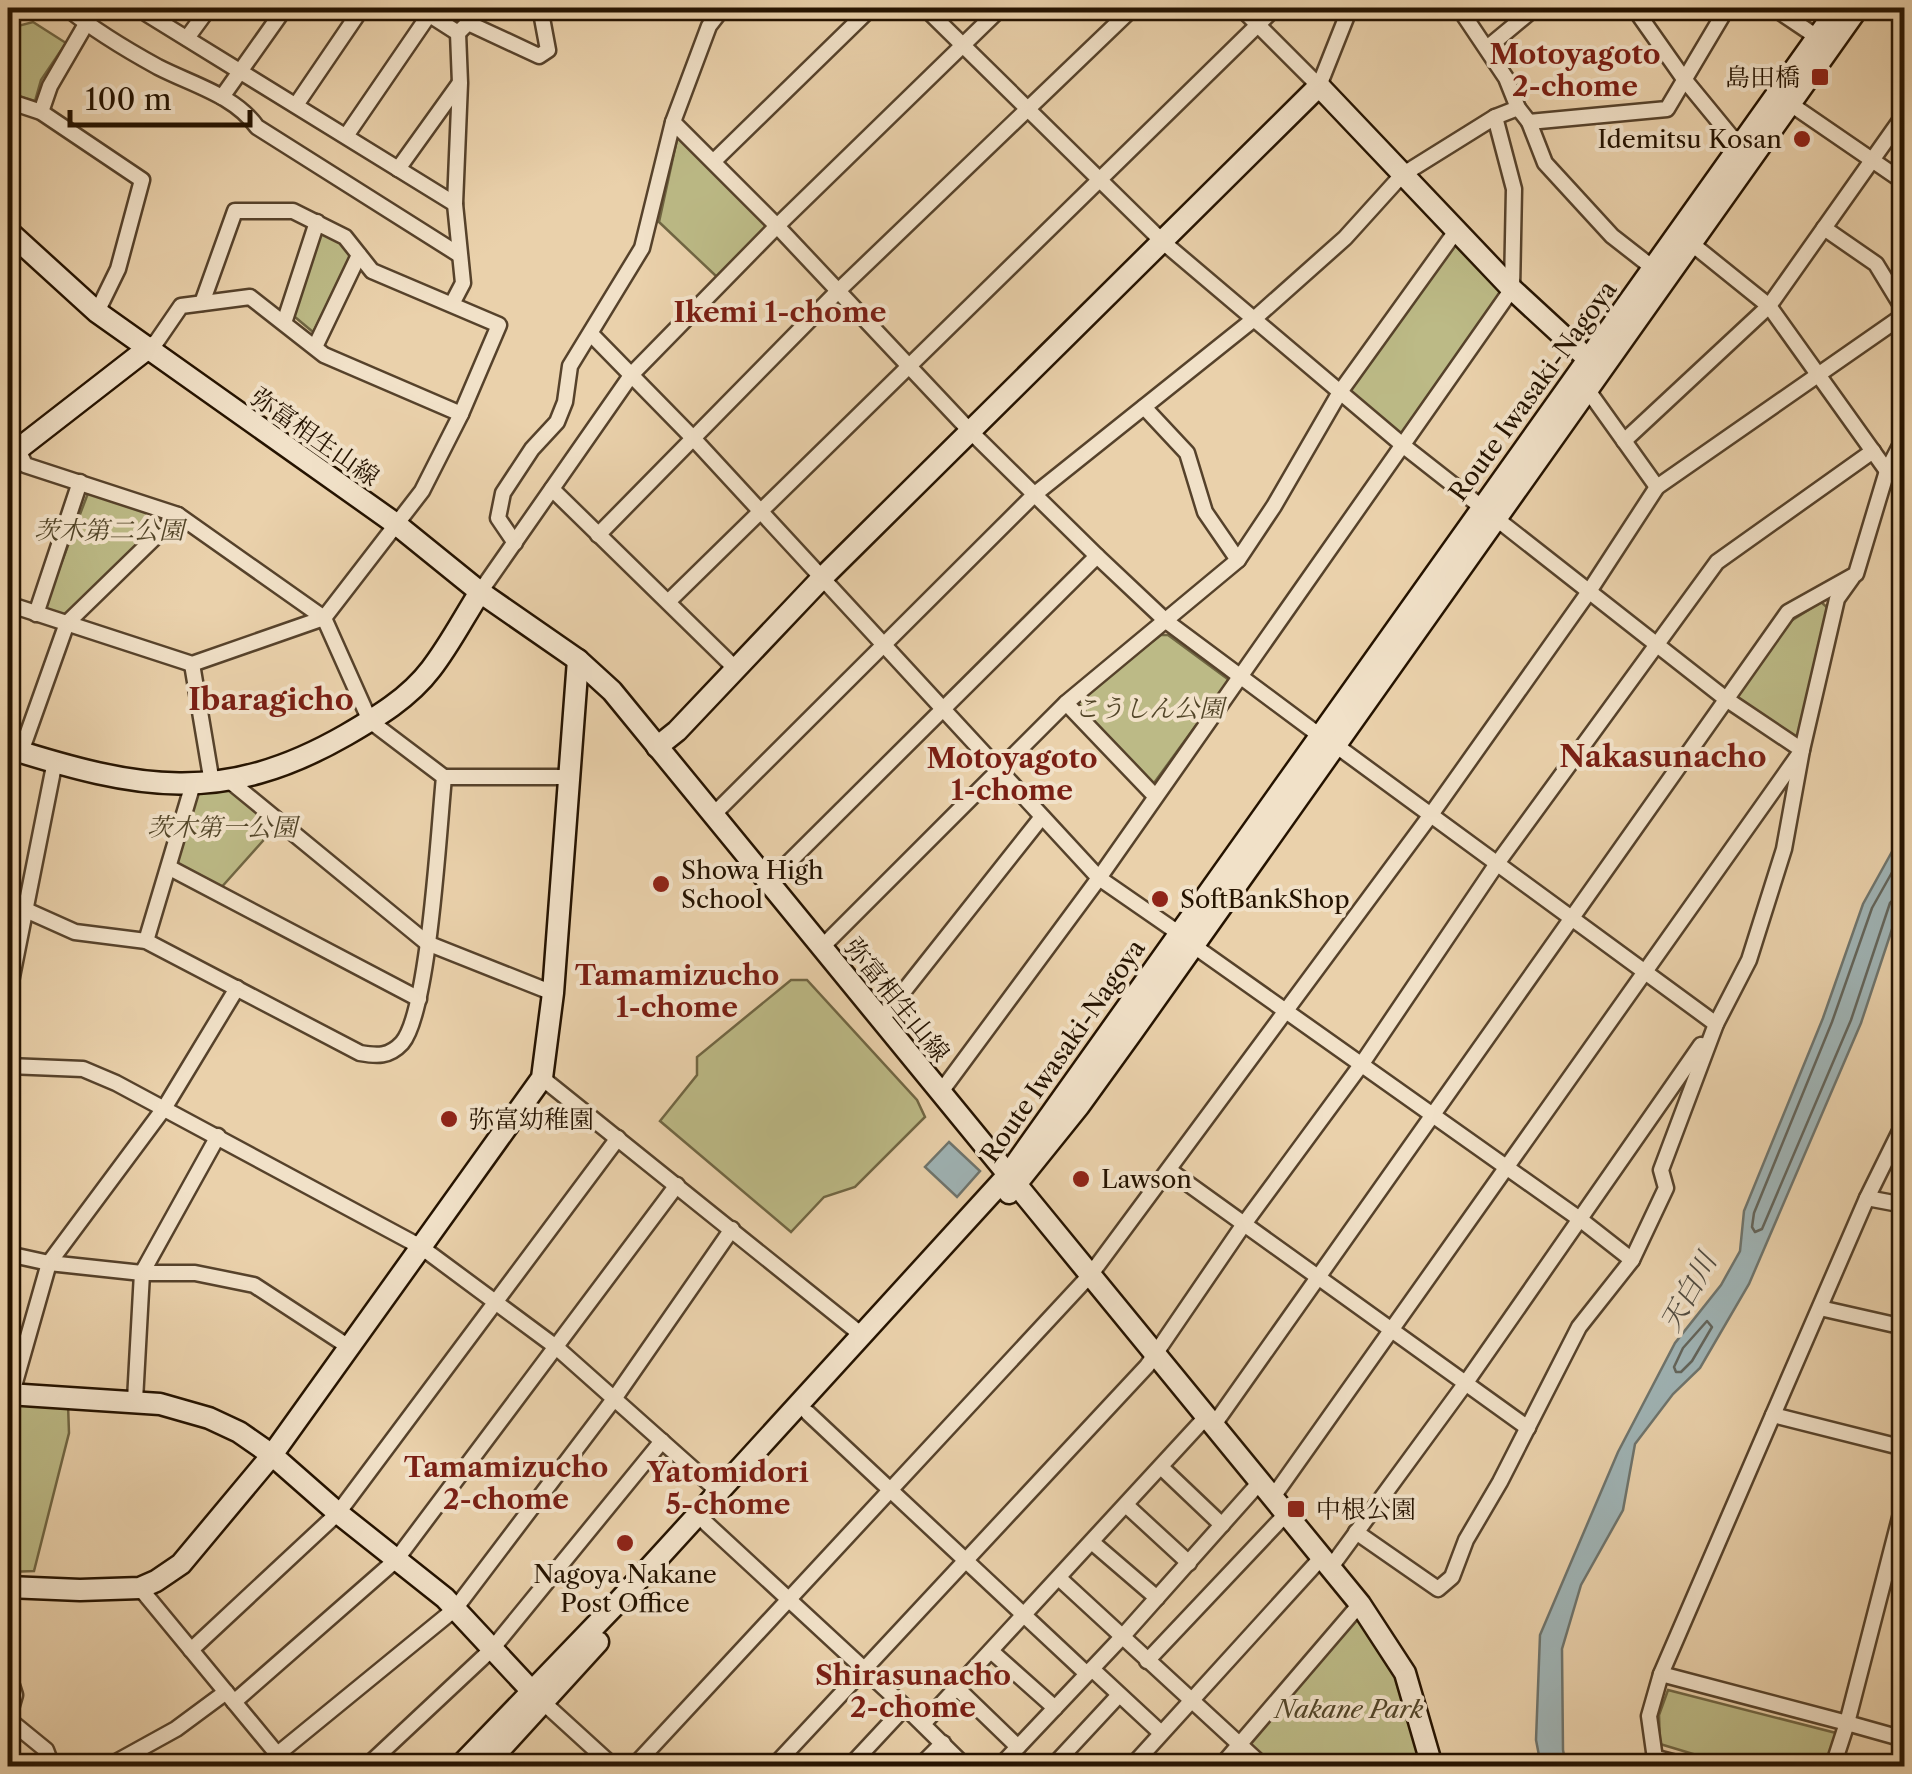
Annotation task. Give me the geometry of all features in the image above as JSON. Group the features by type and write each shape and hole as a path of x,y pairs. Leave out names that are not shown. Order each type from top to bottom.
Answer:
{"street":[{"path":"67,8 86,24 158,66 246,112 257,127 458,254"},
{"path":"146,8 148,14 455,204"},
{"path":"187,38 209,8"},
{"path":"222,97 285,8"},
{"path":"296,105 362,8"},
{"path":"458,32 468,23 539,56 548,50 542,18 545,8"},
{"path":"515,543 498,518 503,493 532,448 558,422 570,366 642,248 673,122 709,26 723,8"},
{"path":"714,160 870,8"},
{"path":"925,8 1163,242 1404,447 1726,699 1802,750"},
{"path":"178,515 67,623 14,750 104,776 212,783 301,758 399,701 431,669 632,374 1001,8"},
{"path":"598,535 838,291 1133,8"},
{"path":"1241,8 1512,290 1588,359"},
{"path":"670,601 1275,8"},
{"path":"657,747 677,731 822,578 1319,86 1350,8"},
{"path":"1459,8 1506,78 1545,163 1612,236 1652,268"},
{"path":"1488,48 1536,8"},
{"path":"1634,8 1684,79 1739,146"},
{"path":"1529,122 1667,109 1727,8"},
{"path":"1774,8 1817,37"},
{"name":"Route Iwasaki-Nagoya","path":"460,1766 538,1699 706,1524 1011,1181 1488,512 1588,359 1838,8"},
{"name":"Route Iwasaki-Nagoya","path":"1488,512 1587,389 1858,8"},
{"path":"346,136 428,10 458,32"},
{"path":"41,112 50,86 86,24"},
{"path":"452,304 462,283 455,204 458,32"},
{"path":"398,169 460,83"},
{"path":"8,101 41,112 142,180 118,270 97,312"},
{"path":"1789,103 1904,182"},
{"path":"714,815 1035,494 1254,319 1345,238 1402,175 1518,108"},
{"path":"1624,441 1769,306 1904,115"},
{"path":"940,1093 1099,878 1512,290 1514,190 1495,118"},
{"path":"673,122 714,160 970,432 1166,621 1716,1024"},
{"path":"8,604 192,664 324,618 422,491 499,325 372,271 344,236 293,211 235,211 202,303"},
{"path":"284,323 317,222"},
{"path":"634,1766 1090,1274 1430,816 1588,593 1657,488 1904,312 1876,264 1824,228"},
{"name":"弥富相生山線","path":"8,231 97,312 396,524 480,592 578,660 612,690 1360,1604 1405,1673 1432,1766"},
{"path":"822,948 1066,703 1238,560 1340,392 1456,232"},
{"path":"1692,244 1769,306 1887,471"},
{"path":"315,347 358,255"},
{"path":"13,455 157,341 181,306 250,297 324,355 461,414"},
{"path":"592,335 692,437 1099,878 1632,1260"},
{"path":"1587,389 1657,488"},
{"path":"1144,407 1187,453 1205,512 1238,560"},
{"path":"8,426 13,455 24,465 178,515 324,618 370,721 444,776 569,778"},
{"path":"1356,1532 1438,1589 1452,1577 1466,1540 1579,1327 1632,1260 1666,1188 1660,1170 1716,1024 1748,960 1784,849 1837,599 1856,574 1887,471 1904,438"},
{"path":"780,1765 864,1668 1155,1354 1496,865 1717,562 1873,450"},
{"path":"36,614 80,482"},
{"path":"552,488 734,668"},
{"path":"769,882 1097,556"},
{"path":"923,1724 1161,1467 1210,1422 1434,1116 1788,612 1856,574"},
{"path":"8,1587 140,1588 181,1564 272,1454 542,1078 553,993 578,660"},
{"path":"146,942 170,868 212,783 192,664"},
{"path":"1066,703 1154,795"},
{"path":"1147,1661 1273,1498 1802,750"},
{"path":"8,997 55,761"},
{"path":"8,902 75,932 146,942 360,1053 389,1053 407,1035 419,999 444,776"},
{"path":"212,783 427,943 553,993"},
{"path":"880,1020 1041,818"},
{"path":"170,868 419,999"},
{"path":"236,988 165,1107 49,1263 11,1394 135,1400 208,1418 239,1432 272,1454 338,1514 455,1609 538,1699 613,1766"},
{"path":"1132,1766 1356,1532 1465,1384 1716,1024"},
{"path":"8,1066 83,1070 165,1107 421,1248 556,1348 719,1492"},
{"path":"542,1078 863,1336"},
{"path":"1688,1766 1655,1762 1649,1716 1660,1674 1867,1198 1904,1123"},
{"path":"135,1400 142,1273 218,1136"},
{"path":"191,1650 338,1514 618,1138"},
{"path":"1169,1170 1528,1428"},
{"name":"Route Iwasaki-Nagoya","path":"485,1766 538,1699 719,1492 1011,1181"},
{"path":"109,1766 230,1697 396,1560 677,1185"},
{"path":"1867,1198 1904,1205"},
{"path":"263,1766 282,1761 455,1609 614,1399 732,1228"},
{"path":"8,1254 49,1263 142,1273 194,1272 254,1286 349,1348"},
{"path":"1820,1308 1904,1327"},
{"path":"808,1412 890,1492 1160,1733"},
{"path":"1773,1414 1904,1448"},
{"path":"367,1766 492,1649 662,1442"},
{"path":"1161,1467 1222,1525"},
{"path":"1000,1766 1222,1525 1273,1498"},
{"path":"1833,1766 1904,1502"},
{"path":"1126,1506 1188,1562"},
{"path":"706,1524 965,1766"},
{"path":"1092,1543 1157,1598"},
{"path":"1060,1579 1263,1766"},
{"path":"140,1588 282,1761"},
{"path":"1221,1766 1360,1604"},
{"path":"991,1651 1055,1708"},
{"path":"8,1673 15,1695 8,1719 46,1750 52,1766"},
{"path":"1660,1674 1904,1739"},
{"path":"956,1688 1018,1747"},
{"path":"1054,1766 1119,1695"},
{"path":"850,1766 905,1707"},
{"path":"920,1766 942,1743"}],"green space":[{"path":"33,22 66,43 41,80 35,101 8,93 8,33 10,28"},
{"path":"678,135 768,226 717,277 659,222"},
{"path":"320,228 342,239 354,256 313,332 289,312"},
{"path":"1453,242 1459,243 1503,294 1405,433 1399,435 1348,390"},
{"name":"茨木第二公園","path":"90,488 168,518 66,618 43,611"},
{"path":"1821,602 1829,609 1822,653 1797,740 1735,698 1791,621"},
{"name":"こうしん公園","path":"1161,635 1168,635 1229,680 1154,783 1150,783 1076,706 1078,699"},
{"name":"茨木第一公園","path":"229,784 278,824 219,890 181,870 173,861 195,785"},
{"path":"791,980 807,980 917,1100 925,1117 855,1187 824,1197 791,1232 660,1121 697,1075 697,1057"},
{"path":"8,1403 68,1404 69,1433 34,1571 8,1572"},
{"name":"Nakane Park","path":"1359,1610 1401,1674 1423,1766 1267,1766 1245,1746"},
{"path":"1668,1690 1836,1733 1826,1766 1733,1766 1660,1744 1659,1715"}],"water":[{"name":"天白川","path":"1904,830 1904,893 1861,1023 1749,1284 1700,1368 1673,1394 1635,1444 1623,1510 1581,1585 1562,1649 1566,1766 1541,1766 1536,1740 1540,1635 1618,1452 1675,1343 1721,1285 1740,1251 1744,1211 1823,1018 1863,904"},
{"path":"949,1142 980,1171 957,1197 925,1167"}],"place":[{"name":"島田橋","path":"1820,77"},
{"name":"Idemitsu Kosan","path":"1802,139"},
{"name":"Showa High School","path":"661,884"},
{"name":"SoftBankShop","path":"1160,899"},
{"name":"弥富幼稚園","path":"449,1119"},
{"name":"Lawson","path":"1081,1179"},
{"name":"中根公園","path":"1296,1509"},
{"name":"Nagoya Nakane Post Office","path":"625,1543"}],"district":[{"name":"Motoyagoto 2-chome","path":"1575,70"},
{"name":"Ikemi 1-chome","path":"780,312"},
{"name":"Ibaragicho","path":"271,699"},
{"name":"Nakasunacho","path":"1663,756"},
{"name":"Motoyagoto 1-chome","path":"1012,774"},
{"name":"Tamamizucho 1-chome","path":"677,991"},
{"name":"Tamamizucho 2-chome","path":"506,1483"},
{"name":"Yatomidori 5-chome","path":"728,1488"},
{"name":"Shirasunacho 2-chome","path":"913,1691"}]}
